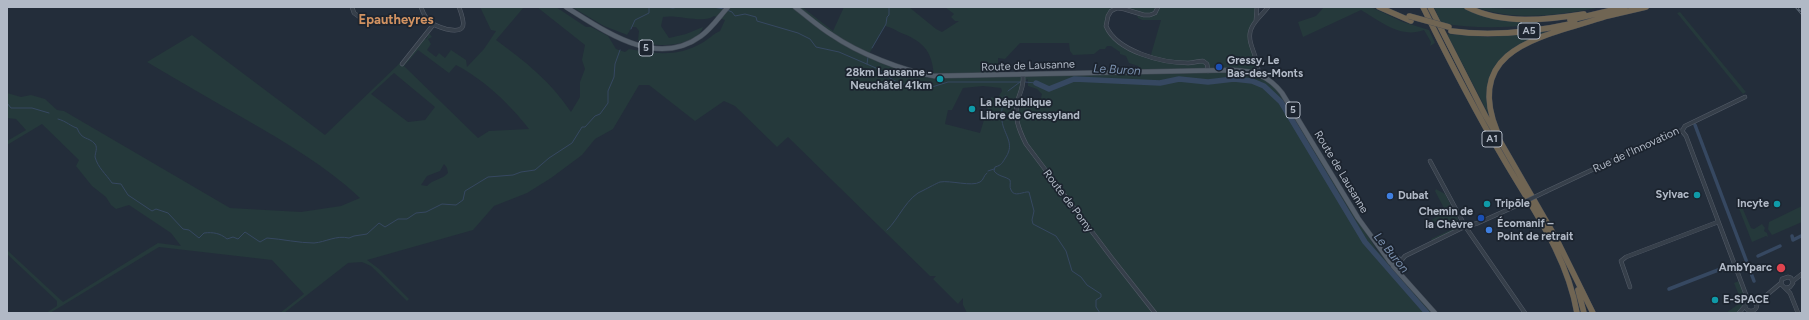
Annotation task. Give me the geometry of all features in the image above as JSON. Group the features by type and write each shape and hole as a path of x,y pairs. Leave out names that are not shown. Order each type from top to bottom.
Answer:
{"highway":[{"name":"A5","path":"1379,7 1410,19 1450,29 1487,34 1553,28 1607,16 1616,10"},
{"path":"1387,7 1410,19"},
{"name":"A1","path":"1423,7 1473,105 1551,240 1564,268 1577,313"},
{"name":"A1","path":"1430,7 1465,77 1567,259 1577,285 1584,313"},
{"name":"A5","path":"1467,7 1495,17 1520,19 1572,16 1646,7"},
{"path":"1450,29 1517,29 1559,23 1625,7"},
{"path":"1507,153 1492,119 1489,101 1491,83 1500,64 1512,51 1527,42 1607,16"},
{"path":"1567,259 1593,313"},
{"path":"1564,268 1573,313"}],"main road":[{"name":"5","path":"566,7 594,24 630,42 658,50 674,48 691,43 706,32 728,7"},
{"name":"Route de Lausanne","path":"795,7 839,40 876,57 916,72 934,76 1024,77 1208,70 1241,70 1258,73 1270,80 1282,93 1358,218 1378,247 1435,313"},
{"name":"Route de Lausanne","path":"1378,247 1398,260 1403,276"},
{"path":"1391,258 1398,260 1392,264 1391,258"}],"street":[{"path":"352,7 354,13 365,21"},
{"path":"422,7 423,14 433,25 454,31 459,30 463,22 459,7"},
{"path":"1158,7 1155,13 1147,16 1124,9 1114,9 1106,18 1107,29 1120,41 1141,55 1186,63 1204,61 1207,64 1208,70"},
{"path":"1256,21 1257,9 1267,9"},
{"path":"1258,73 1258,64 1250,35 1251,29 1256,21 1267,9"},
{"path":"402,64 433,25"},
{"name":"Route de Pomy","path":"1024,77 1016,113 1020,130 1026,144 1155,313"},
{"name":"Rue de l'Innovation","path":"1465,227 1475,225 1675,131 1682,131 1685,126 1745,97"},
{"path":"1682,131 1685,134 1718,222 1750,300 1756,306 1756,313"},
{"path":"1430,161 1465,227 1525,313"},
{"path":"1630,287 1621,266 1621,262 1626,258 1718,222"},
{"path":"1398,260 1465,227"},
{"path":"1750,300 1760,299 1774,290 1781,283 1784,277 1801,275"},
{"path":"1774,290 1785,288 1801,275"},
{"path":"1790,277 1794,302"},
{"path":"1781,283 1794,302 1798,313"},
{"path":"1739,313 1754,310 1760,299"},
{"path":"1748,310 1750,300"}],"green space":[{"path":"480,7 524,7 496,40 537,73 555,91 571,112 580,97 580,82 585,69 582,60 585,45 537,7 556,7 586,27 591,27 608,36 616,49 625,52 629,49 666,53 684,51 702,43 720,31 725,20 714,16 704,19 669,16 663,17 661,26 669,38 686,34 703,27 699,34 684,42 654,45 638,40 639,31 636,27 632,27 627,35 604,26 572,7 802,7 833,31 844,7 909,7 936,29 942,32 959,21 955,21 951,17 954,14 945,7 1257,7 1257,12 1250,32 1258,73 1278,88 1376,249 1432,313 967,313 963,305 963,298 958,304 933,279 936,276 930,276 788,137 777,147 735,106 724,101 695,121 649,85 639,85 613,129 595,139 582,155 551,178 527,193 494,206 473,230 367,260 379,269 409,299 407,301 371,266 362,262 348,263 284,313 280,313 304,294 272,260 159,247 50,313 46,313 57,306 57,301 7,254 7,250 63,302 158,243 181,246 171,233 129,205 116,209 111,205 106,197 92,186 76,166 79,160 42,124 7,145 7,141 26,130 16,119 7,118 7,93 21,97 31,95 45,99 57,110 64,111 230,208 301,212 341,206 360,198 333,175 290,146 147,62 192,35 325,135 401,62 402,63 424,38 426,39 429,33 432,37 428,39 431,44 427,50 436,57 439,53 445,58 451,50 466,60 467,67 484,49 496,31 491,30","holes":["1119,8 1137,14 1138,18 1142,20 1161,20 1150,58 1126,46 1107,29 1109,13","885,26 907,35 924,47 931,59 934,76 905,68 869,54","1020,43 1069,43 1070,51 1073,55 1094,54 1100,49 1105,49 1107,46 1111,46 1120,52 1120,54 1126,56 1129,63 1138,66 1141,72 1000,75 1002,66 998,66 998,58 1005,59","418,50 449,73 456,65 476,77 505,101 529,129 489,131 478,138 404,66","394,73 435,107 425,120 408,122 371,94","1028,79 1028,86 1037,89 1042,94 1041,98 1026,103 1019,109 1016,107 1024,81","983,86 1001,88 1002,91 997,99 991,97 980,133 945,124 948,110 952,110 963,88","444,164 447,168 448,173 443,177 427,186 421,185 427,176 440,171"]},
{"path":"1324,7 1371,7 1403,22 1429,30 1435,43 1430,46 1431,42 1424,30 1415,32 1399,31 1383,24 1361,10 1303,37 1298,22 1316,16"},
{"path":"1434,7 1462,7 1473,12 1538,21 1538,24 1490,27 1441,23"},
{"path":"1475,7 1508,9 1602,7 1538,16 1522,16 1491,12"},
{"path":"1680,12 1746,92 1743,94 1677,13"},
{"path":"1554,31 1515,48 1504,56 1493,72 1490,117 1447,34 1490,37"},
{"path":"1436,189 1445,194 1460,223 1457,230 1433,241 1431,239 1455,228 1451,220 1428,230 1424,224 1446,212 1435,191"},
{"path":"1742,203 1742,207 1751,228 1754,229 1762,224 1768,237 1766,236 1752,242 1738,206"},
{"path":"1802,206 1802,222 1772,235 1768,229 1769,222"},
{"path":"1739,281 1744,302 1736,313 1726,313 1740,303 1741,300 1734,283"}],"waterway":[{"path":"631,29 635,20 649,13 649,7"},
{"name":"Le Buron","path":"665,7 678,7"},
{"name":"Le Buron","path":"713,7 724,9"},
{"path":"872,48 886,24 887,17 889,15 889,7"},
{"name":"Le Buron","path":"727,10 732,12 735,16 745,14 756,17 757,21 798,33 810,39 816,47 839,52 876,68 893,80 903,84 932,87 948,82 1022,82"},
{"path":"58,119 77,128 83,137 95,144 96,161 112,183 121,184 128,195 152,211 156,209 168,213 183,229 189,230 199,238 204,233 216,233 227,239 233,237 238,239 245,232 260,242 267,238 314,243 335,238 349,238 367,234 379,223 385,227 398,219 407,219 416,213 426,212 442,204 456,205 463,200 465,191 488,177 513,175 535,170 549,158 572,143 582,127 585,127 595,116 600,114 608,103 608,91 614,77 615,64 620,50"},
{"name":"Le Buron","path":"867,64 868,57"},
{"name":"Le Buron","path":"1036,83 1049,89 1074,79 1160,83 1179,79 1208,82 1234,79 1252,81 1264,86 1281,102 1365,242 1427,313"},
{"path":"1008,91 1020,82"},
{"name":"Le Buron","path":"1025,82 1036,83"},
{"path":"1005,96 1002,105 1002,118 1009,147 1004,161 1001,165 995,167 994,171 1010,180 1010,189 1014,194 1029,192 1034,211 1032,220 1033,224 1056,236 1066,251 1072,271 1081,277 1087,285 1101,294 1101,297 1096,300 1096,307 1100,313"},
{"path":"7,103 11,108 32,108 49,113"},
{"path":"1695,125 1754,281"},
{"path":"988,171 994,169"},
{"path":"887,230 908,202 918,193 940,182 966,184 976,183 981,181 987,173"},
{"path":"1792,236 1793,240 1801,236"},
{"path":"1758,256 1780,246"},
{"path":"1669,289 1731,265"}],"railway":[{"path":"1796,7 1802,14"}],"place":[{"name":"Gressy, Le Bas-des-Monts","path":"1219,67"},
{"name":"28km Lausanne - Neuchâtel 41km","path":"940,79"},
{"name":"La République Libre de Gressyland","path":"972,109"},
{"name":"Sylvac","path":"1697,195"},
{"name":"Dubat","path":"1390,196"},
{"name":"Tripōle","path":"1487,204"},
{"name":"Incyte","path":"1777,204"},
{"name":"Chemin de la Chèvre","path":"1481,218"},
{"name":"Écomanif – Point de retrait","path":"1489,230"},
{"name":"AmbYparc","path":"1781,268"},
{"name":"E-SPACE","path":"1715,300"}],"district":[{"name":"Epautheyres","path":"396,20"}]}
